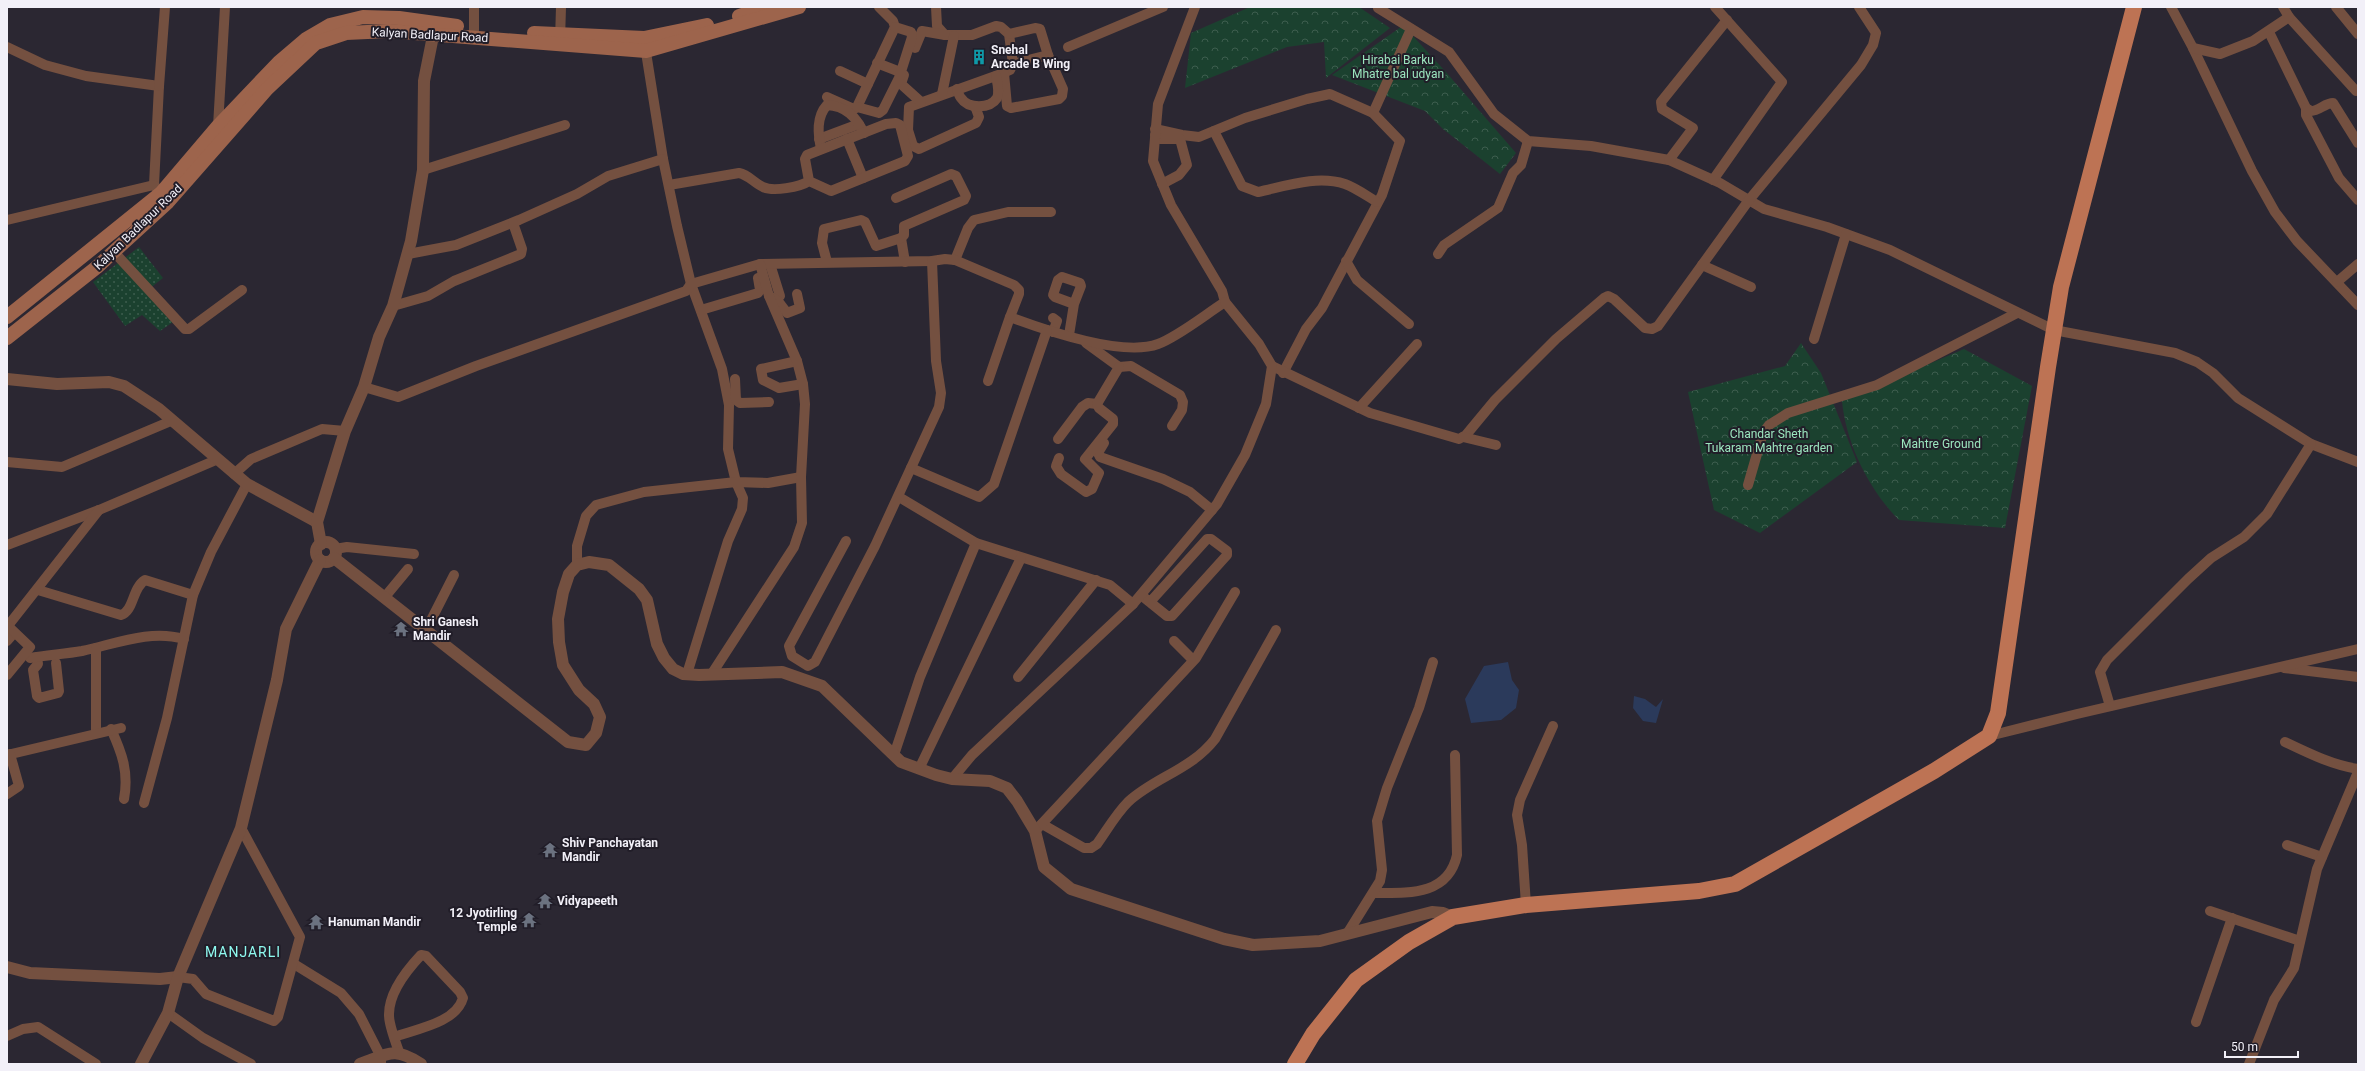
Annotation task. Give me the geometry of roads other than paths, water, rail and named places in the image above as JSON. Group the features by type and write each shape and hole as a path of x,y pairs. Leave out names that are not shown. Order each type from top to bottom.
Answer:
{"main road":[{"path":"645,45 765,7"},
{"path":"7,317 161,193 197,160 279,62 306,39 330,25 363,17 399,18 435,28 645,45 799,7"},
{"path":"1294,1064 1313,1034 1356,980 1409,942 1453,917 1526,905 1699,891 1735,884 1928,774 1989,736 1998,713 2061,287 2134,7"},
{"name":"Kalyan Badlapur Road","path":"7,338 114,252 161,193"}],"street":[{"path":"7,220 161,193 159,86 165,7"},
{"path":"222,131 225,7"},
{"path":"474,7 474,32"},
{"path":"560,39 561,7"},
{"path":"857,107 895,27 893,21 879,7"},
{"path":"936,7 937,26 950,36"},
{"path":"1068,47 1163,7"},
{"path":"1195,7 1158,104 1153,161 1170,205 1222,291 1225,302 1259,344 1272,366 1283,373 1370,413 1455,438 1463,437 1496,445"},
{"path":"1380,7 1411,29 1449,52 1494,114 1528,141 1591,146 1669,160 1713,180 1764,209 1846,234 1890,250 2054,330 2175,352 2197,362 2213,373 2238,398 2311,444 2358,462"},
{"path":"1713,180 1782,82 1715,7"},
{"path":"1463,437 1495,400 1556,339 1604,298 1608,296 1614,298 1646,328 1652,329 1658,326 1749,200 1861,65 1873,45 1876,33 1859,7"},
{"path":"2171,7 2193,48 2252,171 2275,212 2297,241 2358,305"},
{"path":"2283,7 2289,17 2356,91"},
{"path":"2336,7 2358,34"},
{"path":"2193,48 2220,54 2253,41 2269,32 2289,17"},
{"path":"1669,160 1693,128 1662,109 1662,102 1727,20"},
{"path":"921,102 901,84 909,60 922,31 950,36 972,35 996,26 1001,27 1008,34 1013,64"},
{"path":"827,97 854,109 857,107 879,113 883,110 899,78 912,36 910,32 895,27"},
{"path":"414,554 347,547 335,553 327,562 320,560 316,552 321,544 317,522 345,431 364,387 379,337 393,306 408,254 423,170 424,81 435,28"},
{"path":"1000,74 1007,106 1011,108 1058,99 1062,96 1062,89 1048,55 1040,29 1035,28 1008,34"},
{"path":"1373,112 1411,29"},
{"path":"2269,32 2306,108 2306,114 2339,178 2358,200"},
{"path":"942,94 950,36"},
{"path":"645,45 663,159 691,284 724,380 729,406 728,449 736,482 743,498 742,509 728,541 687,674"},
{"path":"7,47 45,65 86,76 159,86"},
{"path":"975,106 979,117 976,123 919,149 913,146 908,130 909,107 1000,74 1013,64 1048,55"},
{"path":"878,63 900,72"},
{"path":"850,71 868,84"},
{"path":"958,89 961,99 975,106 991,104 997,97 1000,74"},
{"path":"1155,132 1199,137 1286,105 1330,94 1373,112 1400,141 1382,195 1322,308 1306,329 1283,373"},
{"path":"2306,108 2311,111 2315,111 2328,103 2333,103 2358,143"},
{"path":"820,144 818,128 824,108 827,104 836,105 849,112 864,133"},
{"path":"809,181 825,190 831,191 905,161 908,156 900,125 896,123 886,124 847,139 820,144"},
{"path":"809,181 805,159 807,155 820,144 859,124"},
{"path":"423,170 564,125"},
{"path":"1214,131 1242,186 1250,191 1258,192 1310,181 1329,180 1347,185 1378,202"},
{"path":"1155,132 1160,139 1180,139 1187,165 1179,175 1162,184"},
{"path":"847,139 863,178"},
{"path":"1438,254 1444,245 1498,208 1513,173 1521,165 1528,141"},
{"path":"408,254 456,245 513,223 577,194 608,176 663,159"},
{"path":"669,185 739,172 747,174 765,188 801,186 809,181"},
{"path":"876,246 901,238 904,235 904,226 964,200 966,196 956,176 951,174 896,198"},
{"path":"955,260 968,228 974,220 1008,212 1050,212"},
{"path":"827,262 822,243 824,230 861,220 865,222 876,246 876,262"},
{"path":"393,306 428,296 454,281 521,254 522,249 513,223"},
{"path":"1814,339 1846,234"},
{"path":"901,238 906,262"},
{"path":"114,252 185,329 189,329 242,290"},
{"path":"364,387 398,397 476,366 686,291 691,284 761,265 827,262 906,262 955,260 1014,285 1019,290 1019,294 988,381"},
{"path":"846,540 789,646 792,656 808,666 815,662 899,497 939,407 941,393 936,361 932,261"},
{"path":"1346,261 1357,280 1409,324"},
{"path":"711,675 798,539 802,523 801,477 805,404 803,384 797,361 768,296 761,265"},
{"path":"761,265 780,296"},
{"path":"701,310 758,293 760,290 761,265"},
{"path":"1702,265 1751,287"},
{"path":"2336,282 2357,267"},
{"path":"768,296 778,301 787,313 800,308 798,294"},
{"path":"1086,343 1136,347 1159,344 1225,302"},
{"path":"1069,335 1074,304"},
{"path":"1748,486 1763,433 1769,425 1788,413 1877,385 2017,313"},
{"path":"1010,317 1050,331 1069,335 1086,343 1119,367 1131,366 1180,395 1183,402 1182,410 1172,426"},
{"path":"911,468 979,498 989,490 994,484 1050,331 1057,321 1053,318"},
{"path":"1359,408 1417,344"},
{"path":"797,361 761,369 760,371 763,380 779,388 803,384"},
{"path":"952,779 972,755 1133,604 1212,510 1245,455 1266,404 1272,366"},
{"path":"1097,404 1119,367"},
{"path":"7,379 85,385 109,382 124,386 159,409 216,460 247,484 317,522"},
{"path":"724,380 738,379 736,400 740,403 769,402"},
{"path":"1058,440 1082,407 1088,404 1097,404"},
{"path":"1059,458 1056,466 1061,474 1086,492 1092,489 1099,473 1085,459 1114,424 1113,419 1099,408 1097,404"},
{"path":"7,462 62,466 171,421"},
{"path":"1116,426 1098,453 1100,458 1163,479 1190,492 1212,510"},
{"path":"234,474 251,459 322,429 345,431"},
{"path":"2110,706 2100,672 2106,660 2211,558 2244,537 2267,514 2311,444"},
{"path":"7,545 99,510 216,460"},
{"path":"577,565 577,546 586,516 596,505 644,492 736,482 768,483 801,477"},
{"path":"144,803 167,718 193,595 211,552 247,484"},
{"path":"899,497 976,543 1110,585 1133,604"},
{"path":"7,641 10,629 99,510"},
{"path":"1141,595 1167,616 1172,616 1227,555 1227,551 1212,539 1207,539 1150,602"},
{"path":"321,544 329,543 335,553 384,598 568,742 586,745 596,733 600,716 594,704 579,690 563,665 559,642 558,620 563,592 569,574 577,565 589,562 609,565 639,589 647,600 657,644 664,658 673,669 687,674 711,675 782,672 822,686 900,762 952,779 990,781 1006,788 1039,827 1084,848 1091,848 1097,844 1129,802 1188,765 1205,752 1215,739 1276,630"},
{"path":"894,756 920,677 976,543"},
{"path":"919,769 1021,558"},
{"path":"141,1064 168,1013 178,977 241,828 277,680 286,629 320,560"},
{"path":"384,598 408,569"},
{"path":"426,630 454,575"},
{"path":"38,590 121,615 126,613 137,587 145,580 193,595"},
{"path":"1018,677 1096,580"},
{"path":"1235,592 1193,660 1039,827 1044,867 1071,889 1224,939 1253,945 1320,941 1432,912 1443,912 1453,917"},
{"path":"7,675 30,647 10,629"},
{"path":"56,664 58,693 39,698 37,696 33,670 38,664 33,657 96,648 147,636 174,636 184,639"},
{"path":"1174,641 1193,660"},
{"path":"96,648 96,732"},
{"path":"1989,736 2110,706 2358,650"},
{"path":"1347,934 1374,893 1380,881 1382,870 1377,821 1381,805 1420,708 1433,662"},
{"path":"2280,668 2358,677"},
{"path":"1526,905 1522,845 1517,814 1520,800 1553,726"},
{"path":"7,794 19,786 9,758 96,732 116,728 127,773 124,799"},
{"path":"2249,1064 2274,1000 2294,968 2322,857 2358,770 2318,758 2285,742"},
{"path":"1374,893 1414,892 1446,879 1454,868 1457,855 1455,755"},
{"path":"7,967 30,973 160,980 178,977 193,979 206,994 274,1021 278,1017 294,964 300,937 241,828"},
{"path":"2287,845 2322,857"},
{"path":"2210,911 2300,941"},
{"path":"2196,1022 2232,918"},
{"path":"394,1037 449,1017 461,1007 463,998 460,992 426,956 421,955 408,969 392,997 389,1021 394,1037 400,1052"},
{"path":"294,964 341,993 359,1014 381,1060"},
{"path":"168,1013 203,1038 251,1064"},
{"path":"7,1036 23,1029 38,1027 96,1064"},
{"path":"360,1064 381,1060 390,1052 400,1052 421,1064"}],"water":[{"path":"1508,662 1512,680 1519,690 1516,708 1501,720 1471,723 1465,699 1484,666"},
{"path":"1634,696 1645,699 1656,707 1663,699 1656,723 1643,721 1633,708"}],"place":[{"name":"Snehal Arcade B Wing","path":"979,57"},
{"name":"Shri Ganesh Mandir","path":"401,629"},
{"name":"Shiv Panchayatan Mandir","path":"550,850"},
{"name":"Vidyapeeth","path":"545,901"},
{"name":"12 Jyotirling Temple","path":"529,920"},
{"name":"Hanuman Mandir","path":"316,922"}],"district":[{"name":"MANJARLI","path":"243,952"}],"park label":[{"name":"Hirabai Barku Mhatre bal udyan","path":"1398,67"},
{"name":"Chandar Sheth Tukaram Mahtre garden","path":"1769,441"},
{"name":"Mahtre Ground","path":"1941,444"}]}
